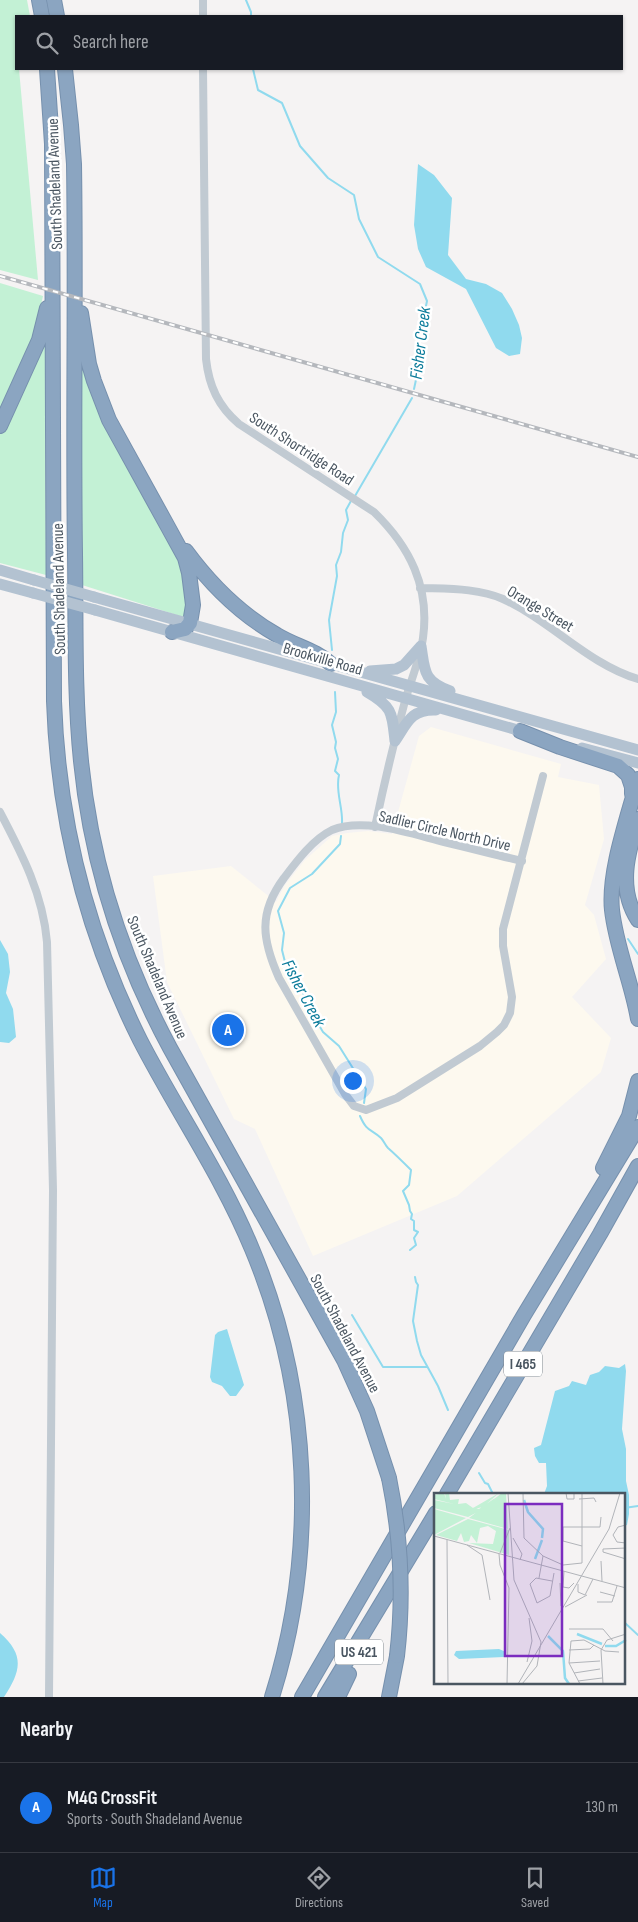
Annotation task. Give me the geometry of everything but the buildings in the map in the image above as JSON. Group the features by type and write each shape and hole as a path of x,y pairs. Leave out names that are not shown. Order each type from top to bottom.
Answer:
{"highway":[{"path":"39,0 42,15"},
{"path":"54,0 57,15"},
{"name":"South Shadeland Avenue","path":"47,70 52,144 54,701 64,811 84,897 110,973 146,1051 241,1223 261,1270 283,1341 292,1383 298,1426 302,1476 302,1528 293,1611 272,1697"},
{"name":"South Shadeland Avenue","path":"65,70 73,150 74,474 78,722 85,796 99,868 118,930 145,999 170,1048 344,1360 367,1411 389,1478 398,1527 401,1604 397,1656 389,1697"},
{"path":"74,245 84,334 94,381 109,420 185,558 191,580 193,605 190,623 185,629 172,632"},
{"path":"0,426 42,330 47,309 53,253"},
{"path":"168,527 209,580 239,609 280,637 322,656 331,664"},
{"path":"520,731 560,747 618,766 628,775 632,801"},
{"path":"638,779 615,870 612,901 614,918 638,1019"},
{"path":"638,819 626,868 625,886 628,900 638,920"},
{"path":"626,868 638,841"},
{"path":"559,1257 582,1206 622,1131 638,1081"},
{"path":"559,1257 638,1127"},
{"name":"I 465","path":"448,1493 638,1166"},
{"path":"600,1234 638,1183"},
{"name":"I 465","path":"302,1697 559,1257"},
{"path":"326,1697 434,1516"},
{"name":"US 421","path":"338,1697 380,1608"}],"main road":[{"name":"Brookville Road","path":"0,570 638,750"},
{"name":"Brookville Road","path":"0,584 638,763"},
{"path":"360,672 396,669 404,664 421,646"},
{"path":"421,646 422,663 428,678 442,688 473,704"},
{"path":"354,684 380,699 386,705 391,714 395,741"},
{"path":"395,741 409,720 417,712 429,710 454,712"}],"street":[{"path":"203,0 203,15"},
{"name":"South Shortridge Road","path":"203,70 206,359 210,385 223,408 239,424 374,512 391,529 405,548 416,570 424,614 421,646 395,741 375,826"},
{"name":"Orange Street","path":"420,588 473,591 503,599 604,664 616,671 638,679"},
{"path":"522,861 543,776"},
{"path":"0,812 22,853 34,884 42,909 47,942 53,1190 49,1697"},
{"name":"Sadlier Circle North Drive","path":"353,826 375,826 395,830 522,861 502,934 512,994 510,1011 502,1028 480,1046 397,1098 372,1109 360,1109 354,1106 348,1099 279,978 270,953 265,924 266,910 274,891 295,864 318,840 336,829 353,826"}],"shaded area":[{"path":"431,727 561,764 558,777 599,785 604,839 585,905 594,915 606,959 572,997 611,1038 601,1072 457,1196 313,1256 255,1129 234,1119 167,982 153,876 231,866 276,902 285,885 305,860 332,836 368,831 392,834 419,736"}],"green space":[{"path":"0,0 27,0 30,15 15,15 15,70 19,70 38,280 0,270"},
{"path":"0,283 43,296 35,331 0,415"},
{"path":"78,331 80,342 183,569 187,609 183,617 82,585"},
{"path":"43,333 45,336 46,575 0,563 0,433"}],"water":[{"path":"418,164 434,175 452,198 448,255 466,279 486,284 502,293 519,325 522,338 520,354 509,356 496,348 466,289 426,267 418,249 414,225"},
{"path":"0,940 8,954 10,972 6,993 13,1009 16,1037 9,1043 0,1042"},
{"path":"227,1329 244,1385 236,1396 230,1396 222,1386 212,1382 210,1377 215,1335"},
{"path":"625,1364 622,1429 626,1449 626,1481 629,1495 629,1514 626,1525 626,1493 544,1493 547,1486 546,1463 539,1463 535,1456 534,1448 541,1445 555,1391 569,1386 572,1381 586,1385 590,1375 599,1372 605,1366 619,1368"},
{"path":"0,1633 14,1649 18,1664 14,1679 4,1697 0,1697"}],"waterway":[{"name":"Fisher Creek","path":"246,0 251,15"},
{"name":"Fisher Creek","path":"253,70 258,90 282,103 300,146 328,178 354,195 359,219 378,257 420,284 427,301 419,340 420,361 414,389"},
{"name":"Fisher Creek","path":"355,496 412,398"},
{"name":"Fisher Creek","path":"332,650 329,620 337,576 336,565 348,520 346,510 352,499"},
{"name":"Fisher Creek","path":"335,692 336,712 332,725 338,759 335,771 339,775 338,787 342,823"},
{"name":"Fisher Creek","path":"341,836 340,844 312,874 290,888 278,911 284,933 282,950 285,962 291,974 299,983 307,1003 316,1014 317,1022 323,1032 339,1046 366,1089 364,1103"},
{"path":"628,939 638,954"},
{"name":"Fisher Creek","path":"360,1116 367,1127 381,1138 388,1148 411,1170 409,1185 403,1191 412,1214 411,1219 414,1221 414,1230 418,1232 414,1238 416,1245 410,1250"},
{"name":"Fisher Creek","path":"415,1277 418,1285 413,1321 417,1341 421,1355 438,1386 448,1410"},
{"path":"352,1315 383,1367 427,1367"},
{"name":"Fisher Creek","path":"479,1473 492,1493"},
{"path":"626,1508 638,1506"},
{"name":"Fisher Creek","path":"626,1624 638,1635"}],"railway":[{"path":"0,276 638,457"}],"place":[{"name":"M4G CrossFit","path":"228,1030"}]}
